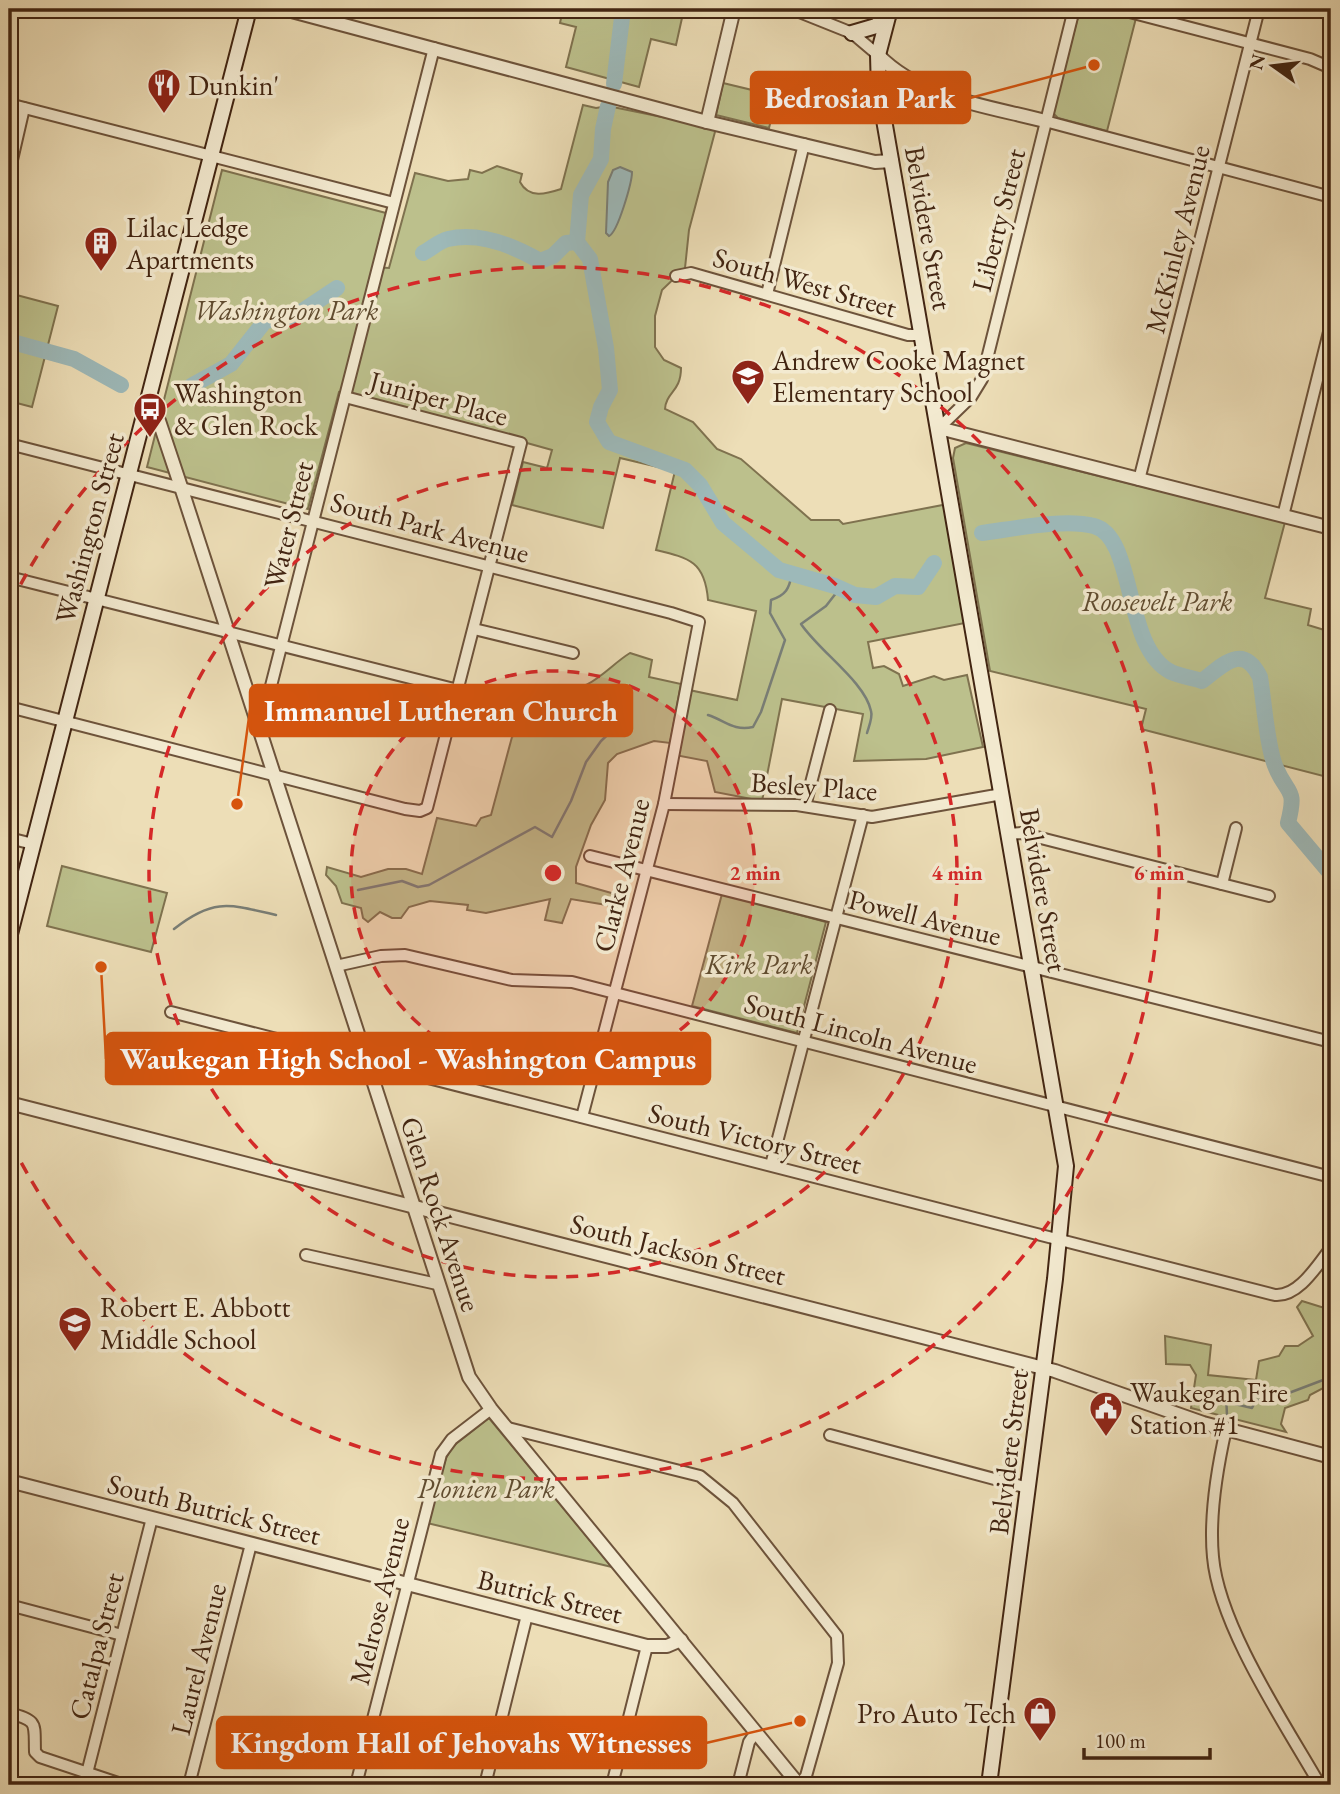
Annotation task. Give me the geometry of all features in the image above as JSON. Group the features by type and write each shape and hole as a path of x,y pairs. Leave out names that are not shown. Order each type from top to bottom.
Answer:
{"main road":[{"name":"Washington Street","path":"9,938 249,9"},
{"path":"852,33 876,26 889,12"},
{"name":"Belvidere Street","path":"889,12 878,55 881,100 1066,1166 1044,1368 989,1785"},
{"path":"881,100 895,85 916,84"}],"street":[{"path":"284,9 706,122 875,162 892,161"},
{"path":"706,122 734,9"},
{"path":"792,9 852,33 897,74 916,84 1331,197"},
{"name":"Liberty Street","path":"939,428 971,397 982,379 1074,9"},
{"path":"1118,9 1310,59 1331,68"},
{"name":"McKinley Avenue","path":"1139,480 1259,9"},
{"name":"Water Street","path":"260,729 434,48"},
{"path":"9,104 210,158 394,203"},
{"path":"9,173 24,108"},
{"path":"767,294 804,144"},
{"name":"South West Street","path":"676,276 691,273 908,335 923,335"},
{"path":"1283,516 1329,346 1331,324"},
{"name":"Juniper Place","path":"345,397 521,443 489,566"},
{"name":"Glen Rock Avenue","path":"145,411 159,421 469,1377 491,1409 799,1785"},
{"path":"939,428 1331,528"},
{"name":"South Park Avenue","path":"9,444 694,620 699,622 697,643"},
{"path":"9,707 420,811 427,807 489,566"},
{"path":"9,577 458,690"},
{"path":"474,629 573,653"},
{"name":"Clarke Avenue","path":"582,1117 664,804 697,643"},
{"path":"805,806 830,710"},
{"name":"Besley Place","path":"664,804 805,806 873,817 1002,794"},
{"path":"771,1165 863,815"},
{"path":"1222,884 1236,828"},
{"path":"1009,834 1021,833 1269,896"},
{"path":"9,838 33,844"},
{"name":"Powell Avenue","path":"590,856 1331,1042"},
{"name":"South Lincoln Avenue","path":"336,966 381,956 405,955 512,981 550,979 804,1040 1331,1177"},
{"name":"South Victory Street","path":"170,1012 1280,1295 1299,1285 1331,1248"},
{"name":"South Jackson Street","path":"9,1103 1044,1368 1226,1429 1331,1457"},
{"path":"306,1255 437,1284"},
{"name":"Melrose Avenue","path":"356,1785 440,1454 452,1439 491,1409"},
{"path":"508,1428 700,1476 733,1503 837,1636 840,1649 838,1663 806,1776 799,1785"},
{"path":"1226,1429 1212,1537 1213,1559 1222,1598 1233,1627 1320,1785"},
{"path":"830,1435 1028,1488"},
{"name":"South Butrick Street","path":"9,1481 407,1584"},
{"name":"Catalpa Street","path":"84,1785 152,1518"},
{"name":"Laurel Avenue","path":"189,1785 251,1544"},
{"name":"Butrick Street","path":"407,1584 647,1646 667,1646 681,1640"},
{"path":"9,1605 122,1635"},
{"path":"485,1785 527,1615"},
{"path":"612,1785 647,1646"},
{"path":"9,1713 30,1719 36,1725 35,1752 40,1757 124,1785"},
{"path":"738,1785 750,1742 756,1732"}],"green space":[{"path":"563,9 684,9 676,45 651,39 639,87 566,67 576,27 560,23"},
{"path":"1080,9 1100,9 1136,18 1107,131 1058,118 1053,113"},
{"path":"723,83 777,96 769,128 716,115"},
{"name":"Washington Park","path":"583,105 596,108 608,106 716,128 689,230 685,268 662,290 655,316 655,347 664,360 681,368 679,382 665,409 693,422 717,449 741,459 811,520 839,520 843,524 948,504 970,622 868,642 873,668 884,666 899,674 903,686 934,676 944,680 967,675 983,747 926,759 854,761 863,714 782,699 762,801 715,792 707,761 675,755 689,690 737,700 756,611 708,600 703,577 694,564 687,559 656,550 675,471 620,458 603,528 512,505 523,462 547,468 552,450 527,443 517,437 339,392 308,509 147,467 222,170 386,213 373,267 389,268 415,173 448,181 468,179 470,170 482,173 497,166 522,174 520,182 533,193 561,189"},
{"path":"9,293 58,306 32,407 9,401"},
{"name":"Roosevelt Park","path":"966,443 1285,522 1265,598 1311,609 1308,625 1331,632 1331,778 1141,729 1146,709 990,671 953,458 955,448"},
{"path":"630,653 652,660 649,677 681,684 670,743 654,741 617,754 608,763 605,800 591,825 576,867 576,883 622,896 619,907 571,899 562,923 545,920 550,899 486,913 467,910 468,905 430,901 409,907 401,918 392,918 380,912 368,922 363,918 361,908 342,903 336,886 326,875 327,867 361,877 388,869 406,869 422,874 437,818 476,826 481,818 491,815 512,737 546,710 553,692 558,688 569,689 588,684"},
{"path":"62,866 167,893 151,952 47,926"},
{"name":"Kirk Park","path":"722,894 826,922 797,1033 692,1006"},
{"path":"1302,1301 1331,1310 1331,1384 1310,1395 1308,1400 1285,1408 1281,1424 1286,1432 1191,1408 1196,1375 1190,1365 1166,1364 1165,1336 1211,1345 1208,1375 1256,1380 1259,1361 1279,1356 1285,1346 1298,1346 1313,1336 1297,1307"},
{"name":"Plonien Park","path":"489,1418 612,1567 427,1523 446,1458 452,1447"}],"water":[{"path":"620,167 632,172 620,217 609,236 606,233 608,182 613,170"}],"waterway":[{"path":"614,84 623,9"},
{"path":"608,106 601,159 581,195 577,242 590,259 606,348 610,390 597,422 609,442 685,470 700,485 723,523 779,570 835,586 855,595 876,597 895,586 918,587 934,563"},
{"path":"423,253 445,240 472,237 508,246 540,261 553,256 566,243 577,242"},
{"path":"191,386 231,364 265,321 295,316 337,288"},
{"path":"9,341 74,359 121,385"},
{"path":"982,533 1069,523 1094,526 1107,534 1117,550 1145,641 1156,659 1171,672 1202,681 1233,660 1247,661 1254,667 1260,677 1273,759 1290,792 1292,803 1288,823 1331,874"},
{"path":"708,715 735,727 753,727 761,712 785,640 770,613 771,600 786,591 792,574"},
{"path":"840,588 826,606 801,624 851,678 867,700 872,716 867,733"},
{"path":"358,890 402,881 418,887 429,885 535,827 552,837 571,801 586,762 601,741 620,723"},
{"path":"174,929 200,912 222,906 276,915"},
{"path":"1227,1416 1226,1393 1238,1398 1235,1404 1252,1408 1256,1400 1273,1399 1331,1377"}],"place":[{"name":"Bedrosian Park","path":"1094,65"},
{"name":"Dunkin'","path":"164,115"},
{"name":"Lilac Ledge Apartments","path":"101,273"},
{"name":"Andrew Cooke Magnet Elementary School","path":"748,406"},
{"name":"Washington & Glen Rock","path":"150,439"},
{"name":"Immanuel Lutheran Church","path":"237,804"},
{"name":"Waukegan High School - Washington Campus","path":"101,967"},
{"name":"Robert E. Abbott Middle School","path":"75,1353"},
{"name":"Waukegan Fire Station #1","path":"1106,1438"},
{"name":"Kingdom Hall of Jehovahs Witnesses","path":"800,1721"},
{"name":"Pro Auto Tech","path":"1040,1743"}]}
